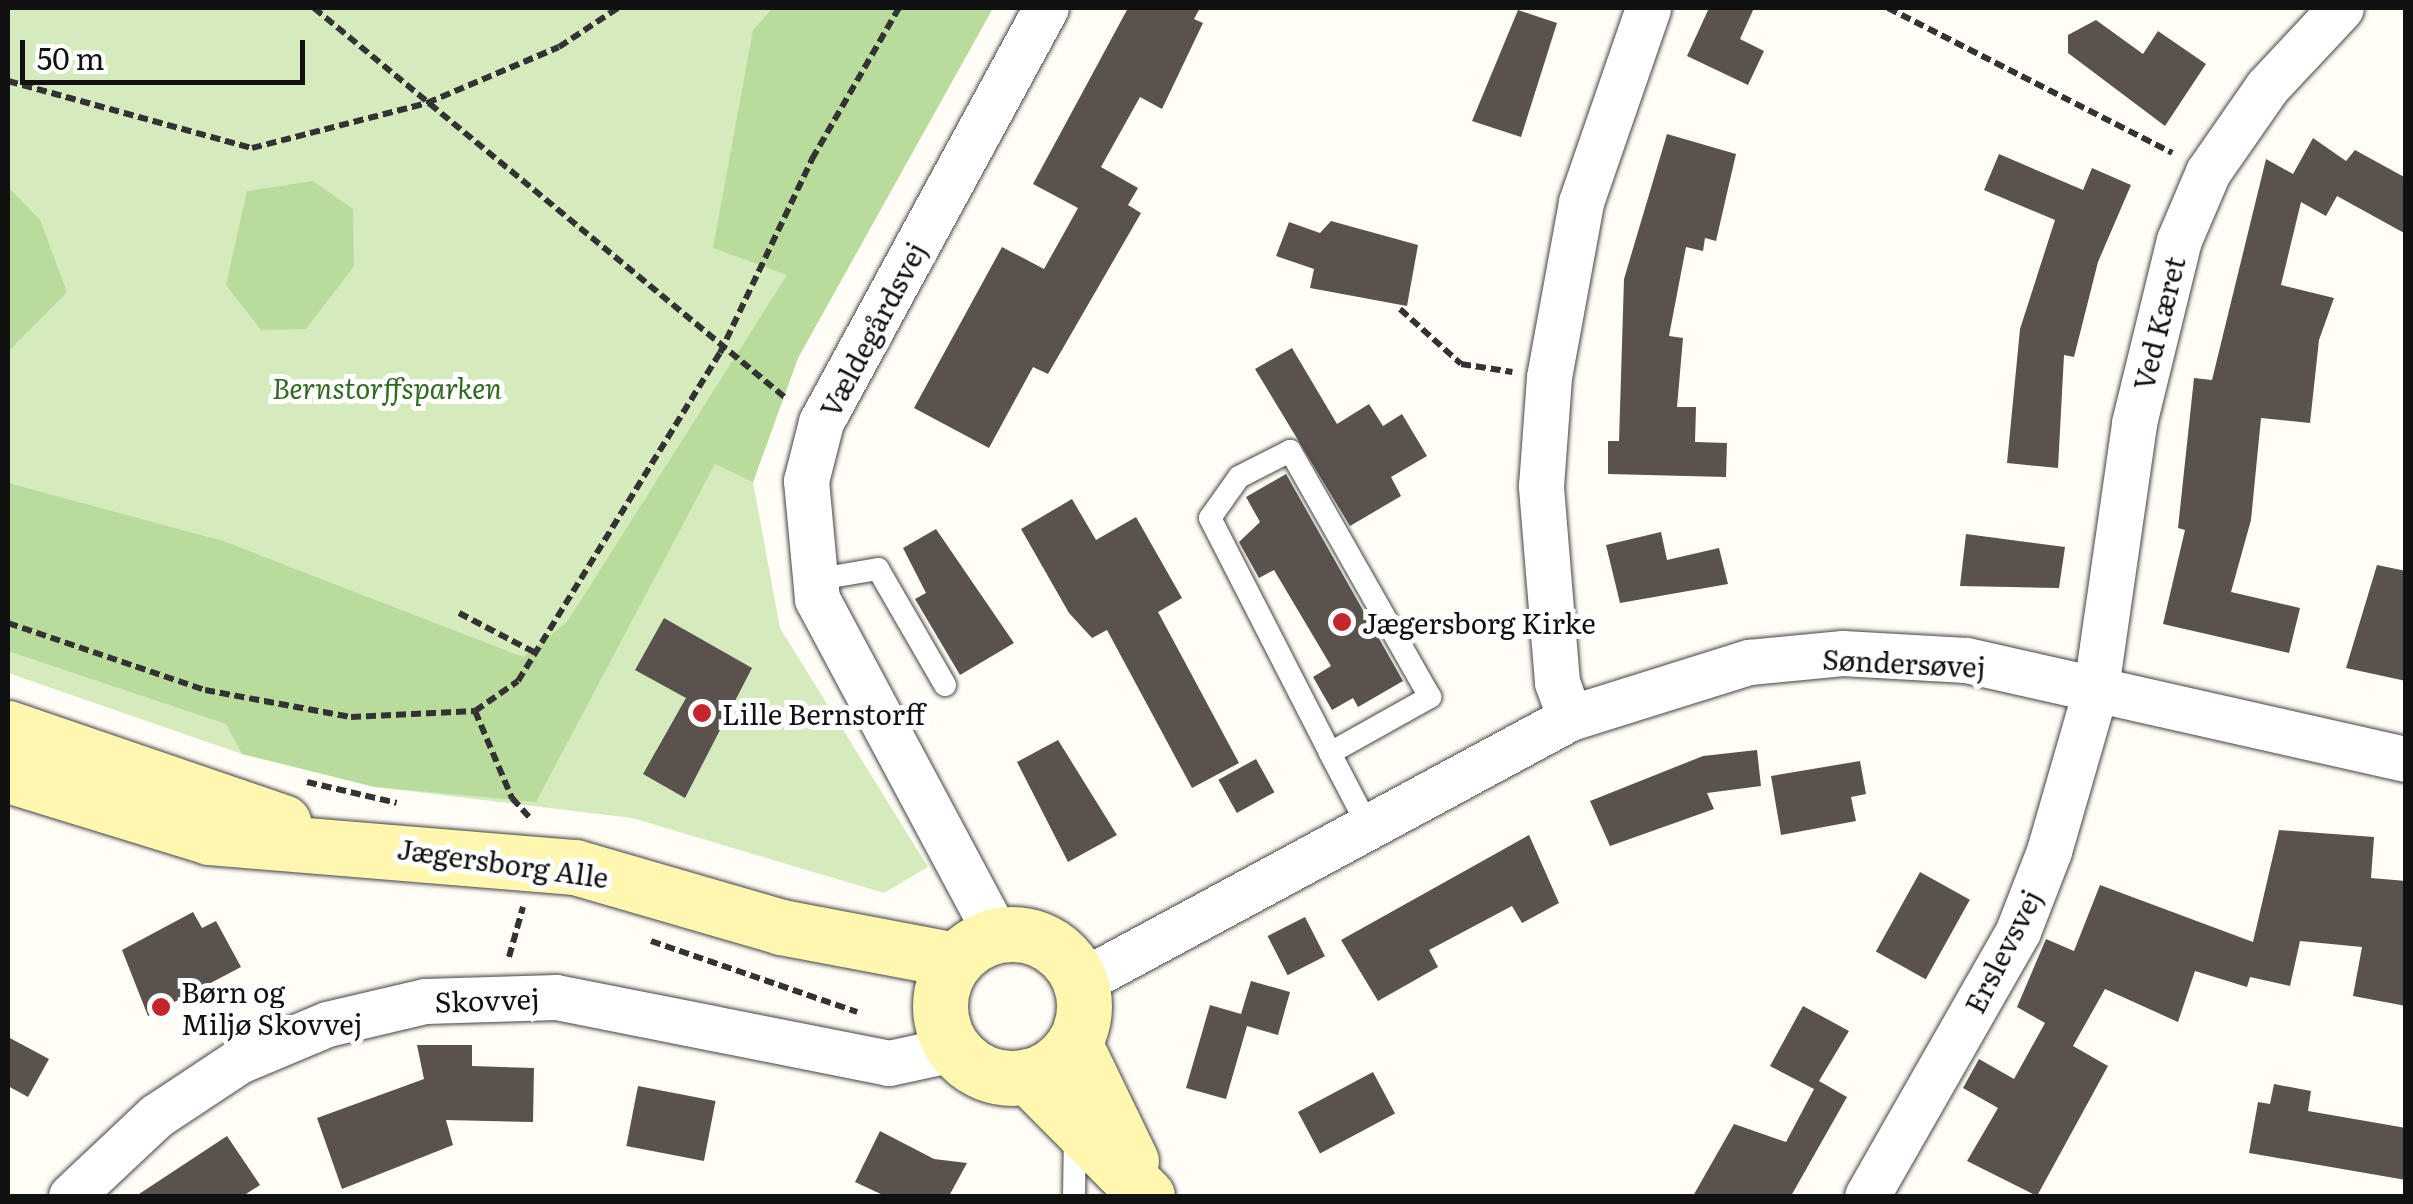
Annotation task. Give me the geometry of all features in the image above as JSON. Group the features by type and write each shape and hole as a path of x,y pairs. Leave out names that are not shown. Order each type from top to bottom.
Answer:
{"street":[{"name":"Vældegårdsvej","path":"961,987 813,580 806,482 820,422 1046,8"},
{"path":"1570,718 1558,682 1541,486 1548,378 1581,202 1648,8"},
{"name":"Ved Kæret","path":"2096,688 2154,314 2208,172 2267,86 2340,8"},
{"name":"Søndersøvej","path":"1080,982 1570,718 1749,662 1844,653 1966,660 2406,760"},
{"name":"Erslevsvej","path":"1867,1196 2018,931 2096,688"},
{"name":"Jægersborg Alle","path":"8,728 338,841"},
{"name":"Jægersborg Alle","path":"8,775 209,837 338,841 550,863 780,927 961,987"},
{"path":"1074,1043 1028,1076 990,1075 961,987 1049,943 1080,982 1074,1043 1146,1196"},
{"name":"Skovvej","path":"71,1196 156,1116 239,1062 327,1024 425,1000 556,997 889,1063 961,987"},
{"path":"1028,1076 1146,1196"}],"lane":[{"path":"1330,753 1430,697 1290,451 1239,477 1210,518 1330,753 1368,826"},
{"path":"813,580 878,569 945,685"},
{"path":"1074,1196 1076,1123"}],"path":[{"path":"314,8 720,353 820,422"},
{"path":"8,81 252,148 426,104 558,47 618,8"},
{"path":"8,623 282,706 404,720 475,710 518,681 720,353 812,159 899,8"},
{"path":"1888,8 2208,172"},
{"path":"1400,309 1461,364 1548,378"},
{"path":"459,613 536,653"},
{"path":"475,710 550,863"},
{"path":"512,948 520,918"}],"green space":[{"name":"Bernstorffsparken","path":"8,8 993,8 798,358 753,482 780,628 928,867 884,893 632,818 375,787 242,754 8,673"},
{"path":"773,8 993,8 798,358 753,482 715,464 536,802 375,787 242,754 226,724 8,651 8,483 223,541 523,657 567,622 787,275 713,248 753,30"},
{"path":"313,181 353,209 354,266 306,329 261,330 226,285 247,191"},
{"path":"8,187 40,220 67,292 8,352"}],"building":[{"path":"1128,8 1200,8 1194,19 1203,23 1162,109 1140,97 1101,167 1138,188 1128,205 1141,213 1048,374 1033,367 989,448 914,408 1002,247 1044,269 1078,208 1033,184"},
{"path":"1709,8 1754,8 1740,39 1764,51 1748,85 1687,56"},
{"path":"1518,10 1557,23 1521,137 1472,121"},
{"path":"2096,20 2143,54 2158,31 2206,64 2165,126 2068,53 2068,35"},
{"path":"1667,134 1736,154 1716,241 1705,238 1703,251 1686,247 1669,336 1683,338 1677,407 1696,407 1695,442 1727,443 1726,477 1608,474 1608,441 1619,441 1624,279"},
{"path":"2313,138 2346,161 2355,150 2406,178 2406,234 2337,196 2326,216 2301,202 2281,285 2334,298 2319,340 2310,423 2261,418 2251,520 2231,592 2300,608 2289,653 2163,624 2185,530 2178,528 2194,378 2212,380 2266,159 2293,174"},
{"path":"1999,154 2083,190 2092,168 2131,185 2098,262 2074,357 2064,355 2058,468 2007,463 2020,329 2055,220 1984,190"},
{"path":"1331,221 1418,245 1407,306 1310,288 1314,269 1276,256 1289,222 1320,233"},
{"path":"1292,348 1337,424 1369,404 1383,426 1402,414 1427,456 1391,477 1401,496 1350,526 1255,369"},
{"name":"Jægersborg Kirke","path":"1286,474 1403,681 1358,707 1353,698 1332,710 1313,677 1331,666 1274,570 1259,578 1239,542 1260,522 1246,497"},
{"path":"1072,499 1096,540 1136,517 1182,598 1158,612 1239,763 1192,788 1107,630 1092,638 1069,613 1021,529"},
{"path":"936,529 1014,643 960,675 915,599 926,593 903,548"},
{"path":"1661,532 1667,560 1719,548 1728,584 1620,603 1606,545"},
{"path":"1966,534 2065,547 2059,588 1960,586"},
{"path":"2377,565 2406,571 2406,681 2346,668"},
{"name":"Lille Bernstorff","path":"664,618 752,668 685,798 643,774 686,698 635,670"},
{"path":"1058,740 1117,835 1068,862 1017,762"},
{"path":"1757,750 1761,786 1707,793 1714,809 1610,846 1590,801 1703,756"},
{"path":"1256,759 1274,792 1237,813 1218,780"},
{"path":"1860,761 1866,794 1851,797 1856,821 1781,835 1771,776"},
{"path":"2279,830 2374,837 2371,878 2406,881 2406,1006 2353,996 2362,947 2300,941 2290,986 2250,977 2247,987 2195,971 2178,1022 2105,989 2073,1046 2108,1066 2037,1196 1967,1161 1998,1108 1963,1088 1979,1059 2014,1079 2045,1023 2017,1007 2046,939 2074,951 2100,885 2253,942"},
{"path":"1529,835 1559,903 1522,923 1512,906 1429,950 1438,967 1378,1001 1341,940"},
{"path":"1920,872 1970,900 1926,979 1876,952"},
{"path":"193,912 202,928 216,921 241,967 148,1016 122,950"},
{"path":"1305,917 1325,956 1288,975 1268,936"},
{"path":"1251,981 1290,992 1278,1035 1247,1026 1226,1099 1186,1088 1210,1005 1241,1014"},
{"path":"1803,1006 1849,1031 1819,1081 1847,1097 1791,1196 1693,1196 1734,1124 1786,1142 1814,1089 1770,1066"},
{"path":"8,1037 49,1059 28,1097 8,1086"},
{"path":"417,1045 472,1045 472,1066 534,1068 533,1122 446,1120 453,1145 342,1189 317,1118 424,1079"},
{"path":"1373,1072 1395,1113 1320,1153 1298,1112"},
{"path":"2274,1084 2311,1091 2308,1111 2406,1128 2406,1180 2249,1153 2258,1102 2270,1104"},
{"path":"638,1086 716,1101 704,1161 626,1146"},
{"path":"880,1131 934,1159 967,1163 949,1196 885,1196 855,1182"},
{"path":"227,1136 260,1185 243,1196 136,1196"}],"place":[{"name":"Jægersborg Kirke","path":"1342,622"},
{"name":"Lille Bernstorff","path":"702,713"},
{"name":"Børn og Miljø Skovvej","path":"161,1007"}]}
